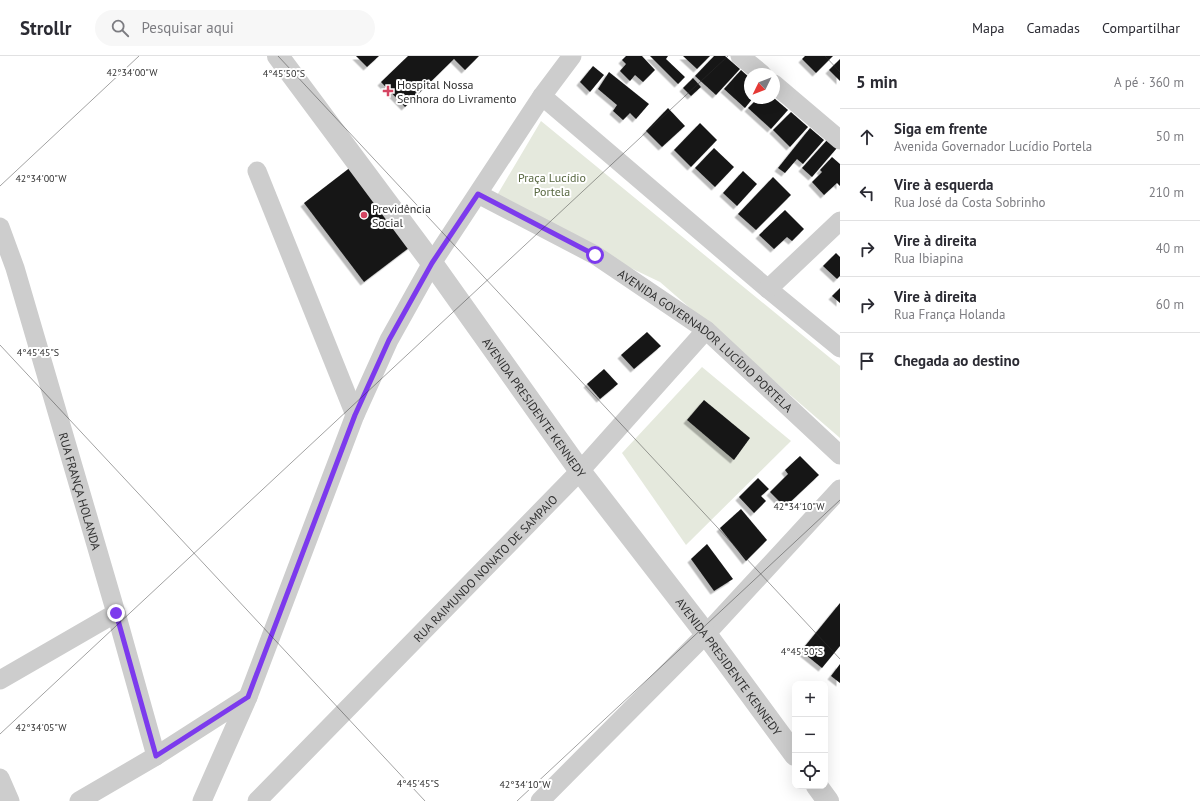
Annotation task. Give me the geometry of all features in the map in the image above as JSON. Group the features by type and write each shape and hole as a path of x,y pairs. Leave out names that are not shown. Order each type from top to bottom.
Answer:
{"street":[{"name":"AVENIDA PRESIDENTE KENNEDY","path":"278,56 432,263 580,471 706,634 794,753"},
{"path":"202,801 248,697 355,415 389,340 432,263 542,96 572,56"},
{"path":"740,56 755,68"},
{"path":"780,89 840,140"},
{"path":"542,96 768,289 840,348"},
{"path":"257,171 355,415"},
{"name":"AVENIDA GOVERNADOR LUCÍDIO PORTELA","path":"478,194 595,255 706,330 840,455"},
{"path":"768,289 840,221"},
{"name":"RUA FRANÇA HOLANDA","path":"0,227 7,270 116,613 156,756"},
{"name":"RUA RAIMUNDO NONATO DE SAMPAIO","path":"257,801 580,471 706,330"},
{"path":"540,801 706,634 840,489"},
{"path":"0,680 116,613"},
{"path":"79,801 156,756 248,697"},
{"path":"0,778 10,801"}],"green space":[{"name":"Praça Lucídio Portela","path":"541,121 840,366 840,438 660,282 493,202"},
{"path":"702,367 791,441 686,545 622,453"}],"building":[{"name":"Hospital Nossa Senhora do Livramento","path":"356,56 379,56 367,67"},
{"name":"Hospital Nossa Senhora do Livramento","path":"408,56 479,56 465,70 454,59 405,107 381,82"},
{"path":"626,56 642,56 655,70 643,82 635,75 630,81 620,71 626,64 622,60"},
{"path":"650,56 668,56 666,59 685,77 678,84"},
{"path":"683,56 710,56 697,69"},
{"path":"714,56 725,56 740,69 716,95 695,76"},
{"path":"805,56 833,56 816,73 802,59"},
{"path":"840,59 840,81 829,70"},
{"path":"593,66 604,75 590,92 580,82"},
{"path":"741,70 744,73 744,104 748,104 745,108 724,89"},
{"path":"609,72 649,104 636,119 630,113 623,120 613,111 617,105 598,89"},
{"path":"693,78 701,87 691,96 683,88"},
{"path":"780,103 788,110 771,129 748,108 752,104"},
{"path":"668,108 685,126 662,147 646,131"},
{"path":"791,112 808,127 790,147 773,130"},
{"path":"700,123 717,140 691,167 674,150"},
{"path":"810,128 824,140 803,164 797,159 785,173 778,168"},
{"path":"827,140 837,148 812,177 802,168"},
{"path":"714,148 734,167 715,187 695,168"},
{"path":"832,157 840,164 840,186 837,183 824,195 812,182 822,172 820,170"},
{"path":"356,163 414,244 364,282 304,203"},
{"path":"743,171 757,184 737,206 723,193"},
{"path":"773,177 791,195 756,230 738,214"},
{"path":"785,210 804,229 792,241 787,237 774,249 759,235"},
{"path":"836,253 840,257 840,276 837,279 823,266"},
{"path":"840,288 840,303 832,296"},
{"path":"647,332 661,346 634,369 621,355"},
{"path":"604,369 618,384 600,399 587,384"},
{"path":"704,400 750,438 734,460 687,420"},
{"path":"800,456 819,475 785,507 770,492 788,474 785,470"},
{"path":"758,478 769,489 761,496 766,501 754,513 739,497"},
{"path":"741,509 767,540 746,561 720,528"},
{"path":"707,544 733,579 714,591 691,559"},
{"path":"840,603 840,646 822,668 801,651"},
{"path":"840,664 840,683 831,676"}],"place":[{"name":"Hospital Nossa Senhora do Livramento","path":"388,91"},
{"name":"Previdência Social","path":"364,215"}],"route":[{"path":"116,613 156,756 248,697 355,415 389,340 432,263 478,194 595,255"}]}
